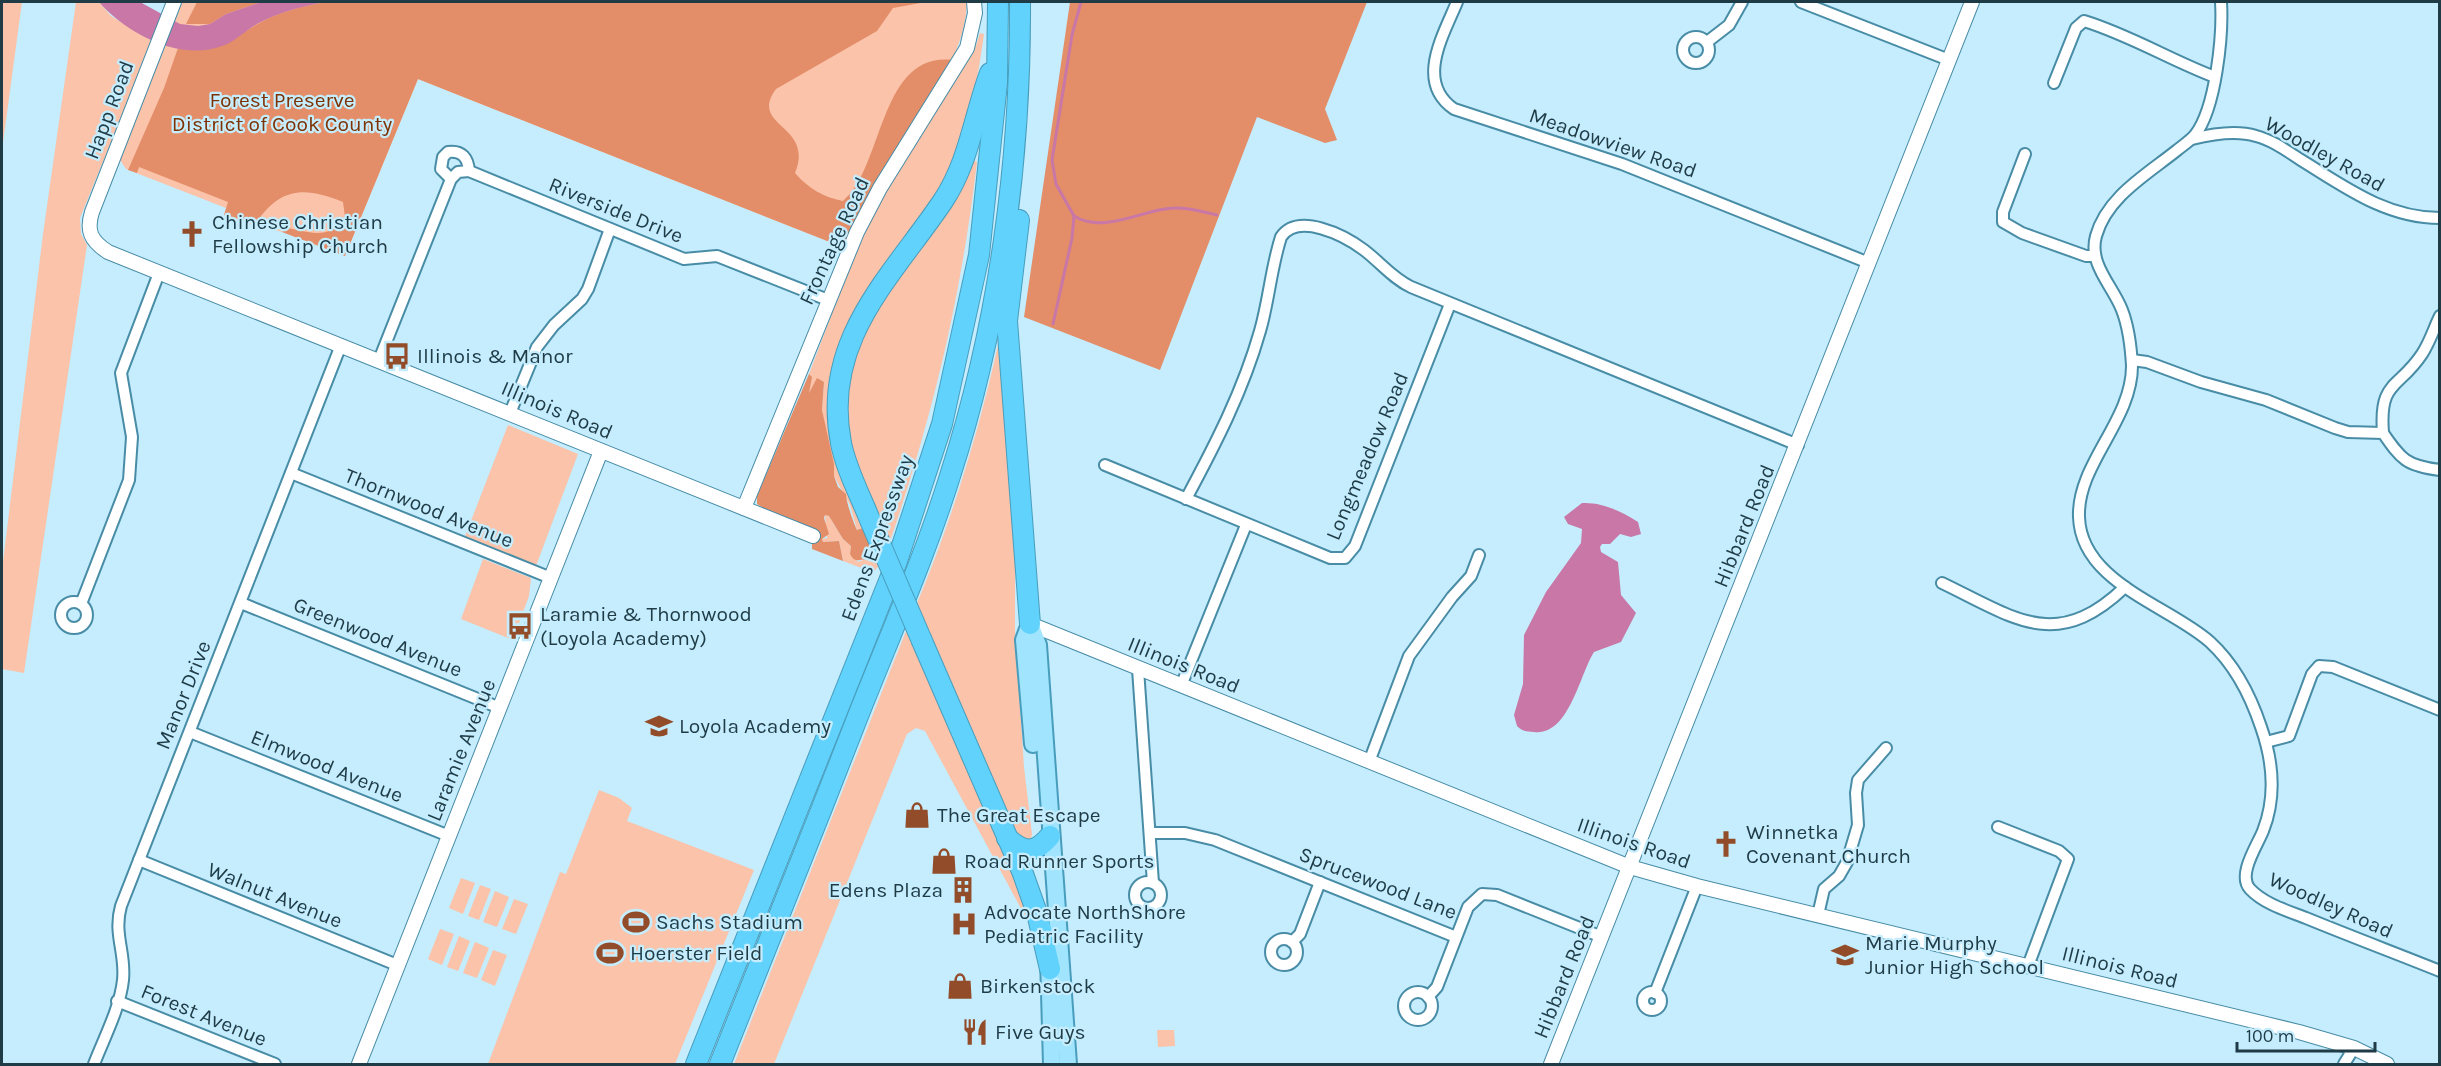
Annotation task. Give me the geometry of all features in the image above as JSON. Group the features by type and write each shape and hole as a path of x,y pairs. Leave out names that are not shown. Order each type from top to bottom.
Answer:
{"highway":[{"name":"Edens Expressway","path":"696,1065 897,561 942,424 958,360 979,255 991,161 998,2"},
{"path":"720,1065 912,581 950,476 992,308 1005,231 1018,102 1020,2"},
{"path":"997,54 956,179 859,320 845,353 837,406 841,444 870,520 1037,913 1050,969"},
{"path":"1018,102 1027,126 1007,321 1030,624"},
{"path":"1007,838 1025,850 1045,841"}],"main road":[{"path":"1030,624 1024,640 1068,1065"},
{"path":"1045,841 1052,1065"}],"street":[{"name":"Happ Road","path":"90,235 88,223 174,2"},
{"name":"Frontage Road","path":"744,508 828,300 876,195 967,48 975,13 974,2"},
{"name":"Meadowview Road","path":"1457,2 1433,69 1437,93 1454,109 1613,161 1869,263"},
{"path":"1707,42 1729,25 1742,2"},
{"path":"1801,2 1949,60"},
{"name":"Hibbard Road","path":"1551,1065 1972,2"},
{"name":"Woodley Road","path":"2221,2 2221,44 2215,77 2204,116 2192,139 2121,195 2095,238 2095,256 2122,309 2132,360 2129,391 2085,483 2079,517 2090,550 2125,587 2202,636 2220,653 2244,688 2266,742 2271,768 2271,795 2267,818 2247,871 2246,880 2250,889 2267,901 2292,912 2439,971"},
{"path":"2054,83 2076,28 2084,21 2140,42 2185,66 2215,77"},
{"name":"Woodley Road","path":"2192,139 2226,134 2255,135 2287,151 2377,206 2415,216 2439,218"},
{"path":"2025,154 2003,212 2003,222 2022,233 2086,256 2095,256"},
{"name":"Riverside Drive","path":"379,360 459,174 684,259 717,256 828,300"},
{"path":"1186,499 1227,422 1246,375 1262,324 1279,243 1288,227 1301,224 1350,242 1364,250 1401,283 1798,445"},
{"path":"510,413 537,347 554,325 582,299 588,289 610,230"},
{"name":"Illinois Road","path":"90,235 97,245 108,252 813,536"},
{"path":"81,604 129,480 132,437 121,373 159,273"},
{"name":"Longmeadow Road","path":"1105,465 1246,525 1330,558 1342,559 1349,555 1450,304"},
{"path":"2439,316 2421,356 2386,393 2381,413 2382,433 2398,455 2407,463 2439,470"},
{"name":"Manor Drive","path":"94,1065 117,1001 123,969 117,935 118,916 341,345"},
{"path":"2132,360 2147,362 2201,382 2276,404 2348,432 2382,433"},
{"name":"Laramie Avenue","path":"359,1065 601,451"},
{"name":"Thornwood Avenue","path":"291,473 551,578"},
{"path":"1181,686 1246,525"},
{"path":"1369,762 1409,656 1452,597 1472,576 1479,555"},
{"path":"1942,583 2014,618 2055,625 2088,616 2108,603 2125,587"},
{"name":"Greenwood Avenue","path":"241,603 500,708"},
{"name":"Illinois Road","path":"1030,624 1630,867 1697,886 2299,1032 2354,1048 2387,1065"},
{"path":"2266,742 2289,736 2312,674 2319,666 2333,667 2439,710"},
{"path":"1138,669 1153,882"},
{"name":"Elmwood Avenue","path":"190,732 449,836"},
{"path":"1818,915 1824,890 1839,876 1847,862 1858,825 1856,793 1858,780 1886,748"},
{"path":"1998,827 2059,851 2068,859 2028,966"},
{"name":"Sprucewood Lane","path":"1151,833 1185,833 1215,840 1456,937 1471,902 1482,894 1490,894 1602,937"},
{"name":"Walnut Avenue","path":"138,860 398,965"},
{"path":"1292,942 1300,934 1320,882"},
{"path":"1656,993 1697,886"},
{"path":"1428,997 1437,987 1456,937"},
{"name":"Forest Avenue","path":"117,1001 275,1065"},
{"path":"2344,1065 2354,1048"}],"green space":[{"path":"2,2 22,2 2,150"},
{"path":"76,2 99,2 111,16 152,41 80,218 81,234 87,245 24,673 2,669 2,570 43,234"},
{"name":"Forest Preserve District of Cook County","path":"182,2 967,2 958,46 948,67 937,88 880,175 845,248 418,79 345,256 283,232 254,226 224,215 226,208 126,169 120,160"},
{"path":"197,2 261,2 226,14 210,24 186,24"},
{"name":"Forest Preserve District of Cook County","path":"327,2 926,2 893,8 877,31 776,89 770,102 770,111 775,119 797,145 799,157 795,173 817,192 843,201 856,185 867,164 896,92 910,74 928,62 952,60 869,193 845,248 418,79 345,256 282,232 288,228 320,233 333,229 345,217 343,202 317,194 295,193 275,202 256,223 224,215 228,202 139,167 137,173 128,170 164,88 178,48 212,48 228,42 281,13"},
{"path":"1070,2 1367,2 1325,109 1337,140 1325,143 1257,117 1160,370 1024,317"},
{"path":"980,33 984,34 977,79 966,123 951,166 929,206 862,297 842,338 837,361 838,377 866,527 857,530 850,505 834,476 822,410 824,382 817,379 809,393 809,374 861,237 887,187 974,51"},
{"path":"972,159 977,162 954,309 919,451 888,547 857,470 847,431 846,386 857,342"},
{"path":"998,345 1004,346 1015,536 1015,630 1024,767 1032,834 1030,843 1018,839 915,608 962,478 982,412"},
{"path":"809,374 812,377 809,393 817,378 824,382 822,410 834,464 834,476 838,487 846,494 857,530 866,527 873,544 866,552 866,559 853,559 850,554 851,546 843,539 829,516 825,515 824,518 829,534 822,539 823,542 839,541 843,561 812,549 812,542 757,504 757,496"},
{"path":"508,425 578,454 536,566 464,539"},
{"path":"825,515 829,516 843,539 851,546 850,554 858,562 863,560 865,552 873,544 881,563 868,579 864,569 843,561 839,541 823,542 822,539 827,538"},
{"path":"483,559 531,578 529,596 513,640 461,619"},
{"path":"908,626 1035,920 1037,938 925,731 916,728 907,734 774,1064 734,1064"},
{"name":"Sachs Stadium","path":"599,790 619,798 632,808 627,821 754,870 675,1064 488,1064 560,872 566,874"},
{"path":"461,878 475,883 463,914 449,908"},
{"path":"480,885 491,889 479,920 468,916"},
{"path":"495,891 509,897 497,927 483,922"},
{"path":"514,899 528,904 516,934 502,929"},
{"path":"440,929 454,934 442,965 428,959"},
{"path":"459,936 470,941 458,971 447,967"},
{"path":"475,942 489,948 477,978 463,973"},
{"path":"493,950 507,955 495,986 481,980"},
{"path":"1157,1030 1174,1030 1175,1046 1158,1047"}],"shaded area":[{"path":"99,2 140,2 180,24 198,26 210,24 226,14 261,2 327,2 300,7 273,16 222,46 205,50 188,50 154,42 138,34"},
{"path":"1582,503 1611,508 1638,522 1641,534 1631,537 1620,534 1610,544 1602,544 1600,547 1601,552 1618,562 1621,595 1636,613 1621,642 1594,652 1572,702 1556,725 1546,731 1527,731 1517,726 1514,715 1523,684 1524,635 1546,592 1581,543 1582,529 1568,524 1564,517"}],"waterway":[{"path":"1053,324 1072,238 1074,216 1056,184 1052,160 1072,35 1081,2"},
{"path":"1074,216 1096,223 1178,208 1217,215"}],"place":[{"name":"Chinese Christian Fellowship Church","path":"192,234"},
{"name":"Illinois & Manor","path":"397,356"},
{"name":"Laramie & Thornwood (Loyola Academy)","path":"520,626"},
{"name":"Loyola Academy","path":"659,726"},
{"name":"The Great Escape","path":"917,815"},
{"name":"Winnetka Covenant Church","path":"1726,844"},
{"name":"Road Runner Sports","path":"944,861"},
{"name":"Edens Plaza","path":"963,890"},
{"name":"Sachs Stadium","path":"636,922"},
{"name":"Advocate NorthShore Pediatric Facility","path":"964,924"},
{"name":"Hoerster Field","path":"610,953"},
{"name":"Marie Murphy Junior High School","path":"1845,955"},
{"name":"Birkenstock","path":"960,986"},
{"name":"Five Guys","path":"975,1032"}]}
